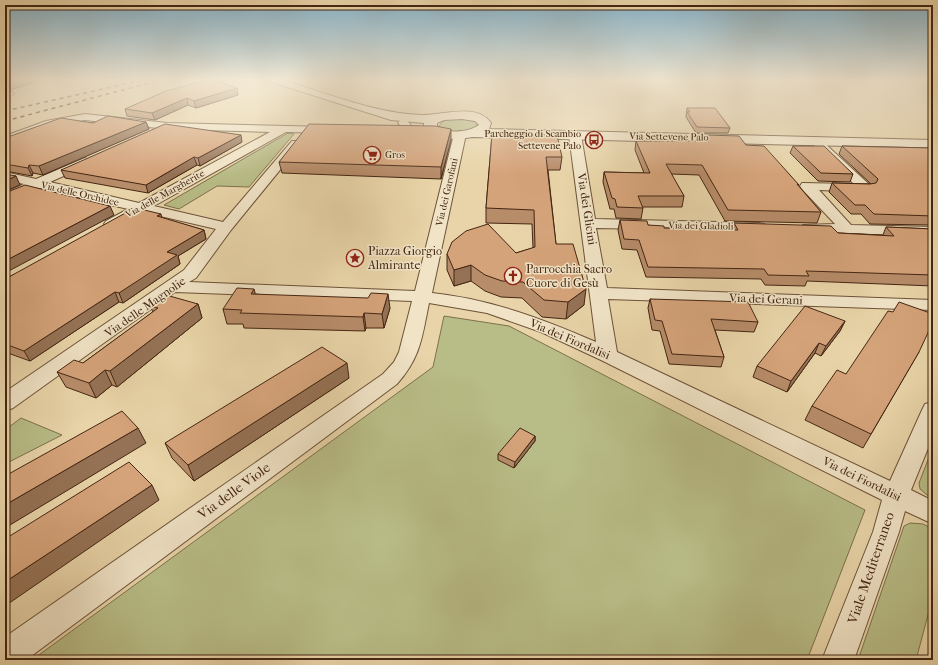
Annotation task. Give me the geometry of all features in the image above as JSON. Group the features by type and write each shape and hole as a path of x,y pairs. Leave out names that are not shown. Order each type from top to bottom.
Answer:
{"street":[{"path":"356,111 398,126"},
{"name":"Via Settevene Palo","path":"398,126 442,116 468,115 479,118 485,123 514,134"},
{"path":"427,132 431,121 442,116"},
{"path":"5,140 50,123 81,117 93,117 167,126 343,131"},
{"path":"466,134 483,129 485,123"},
{"path":"145,136 167,126"},
{"path":"380,132 398,126"},
{"name":"Via Settevene Palo","path":"398,126 421,127 427,132 466,134 575,135 933,144"},
{"name":"Via delle Margherite","path":"101,230 283,129"},
{"name":"Via delle Magnolie","path":"5,403 174,287 196,268 226,227 306,130"},
{"name":"Via Settevene Palo","path":"873,142 910,137 933,131"},
{"name":"Via dei Garofani","path":"423,297 466,134"},
{"name":"Via dei Glicini","path":"575,135 608,355"},
{"path":"816,141 866,188 807,186 847,229"},
{"path":"5,198 94,158"},
{"name":"Via delle Orchidee","path":"5,176 226,227"},
{"name":"Via dei Gladioli","path":"589,223 777,228"},
{"path":"792,228 933,232"},
{"name":"Via dei Fiordalisi","path":"174,287 423,297 471,304 502,311 548,328 608,355 933,513"},
{"name":"Via dei Gerani","path":"599,293 933,305"},
{"name":"Via delle Viole","path":"5,656 394,376 408,357 423,297"},
{"name":"Viale Mediterraneo","path":"838,660 886,532 896,495 933,410"}],"green space":[{"path":"454,118 471,120 477,123 477,126 474,129 464,132 453,132 439,126 443,121"},
{"path":"288,133 294,134 249,187 217,186 179,209 164,205"},
{"path":"444,316 509,326 865,510 807,660 32,660 433,367"},
{"path":"21,418 62,435 5,464 5,430"},
{"path":"933,447 933,500 920,489 919,483"},
{"path":"910,523 923,524 933,529 933,596 916,660 858,660 904,526"}],"building":[{"path":"139,111 157,111 152,113"},
{"path":"689,111 717,111 730,128 697,127 687,112 690,112"},
{"path":"108,116 146,122 39,166 29,165 28,168 5,164 5,138 61,118 93,123"},
{"path":"165,124 241,135 198,158 194,157 146,185 61,170"},
{"name":"Gros","path":"309,124 435,126 451,129 441,167 279,162"},
{"path":"492,134 557,135 562,157 546,157 556,244 573,244 586,289 568,302 544,300 523,282 502,281 485,275 471,265 454,270 447,254 452,242 466,231 488,224 516,253 535,247 534,210 486,208"},
{"path":"705,135 739,136 746,145 764,146 821,212 728,210 702,165 666,164 684,196 638,196 643,208 617,207 615,199 612,198 604,172 650,173 636,141 709,141"},
{"path":"793,146 824,146 853,174 821,173"},
{"path":"842,146 933,148 933,210 929,210 933,213 933,216 874,214 865,205 855,205 832,183 870,184 876,183 878,179"},
{"path":"5,174 16,176 5,181"},
{"path":"25,185 110,206 5,261 5,193"},
{"path":"140,209 161,214 157,216 204,230 167,252 177,255 119,293 115,292 24,351 5,344 5,278 129,211 134,212"},
{"path":"620,220 647,221 648,225 664,226 664,228 738,230 734,223 831,226 838,233 894,236 886,227 933,229 933,275 806,271 809,276 768,275 764,269 648,267 639,240 624,239"},
{"path":"237,288 254,289 251,294 368,298 371,293 388,294 382,314 364,313 363,317 240,313 242,310 223,309"},
{"path":"166,295 198,304 110,371 105,370 89,383 57,372 74,360 83,363 158,308 150,306"},
{"path":"650,299 748,302 758,322 711,319 724,357 672,354 662,321 655,320"},
{"path":"899,302 933,314 933,322 919,352 871,434 812,406 837,370 846,374 888,311 893,312"},
{"path":"805,306 845,321 826,346 819,343 791,381 757,366"},
{"path":"322,347 347,363 188,465 165,443"},
{"path":"122,411 138,428 5,505 5,476"},
{"path":"520,428 535,436 515,462 498,454"},
{"path":"129,462 152,485 5,582 5,539"}],"railway":[{"path":"5,121 43,111"}],"place":[{"name":"Parcheggio di Scambio Settevene Palo","path":"594,140"},
{"name":"Gros","path":"372,155"},
{"name":"Piazza Giorgio Almirante","path":"355,258"},
{"name":"Parrocchia Sacro Cuore di Gesù","path":"513,276"}]}
